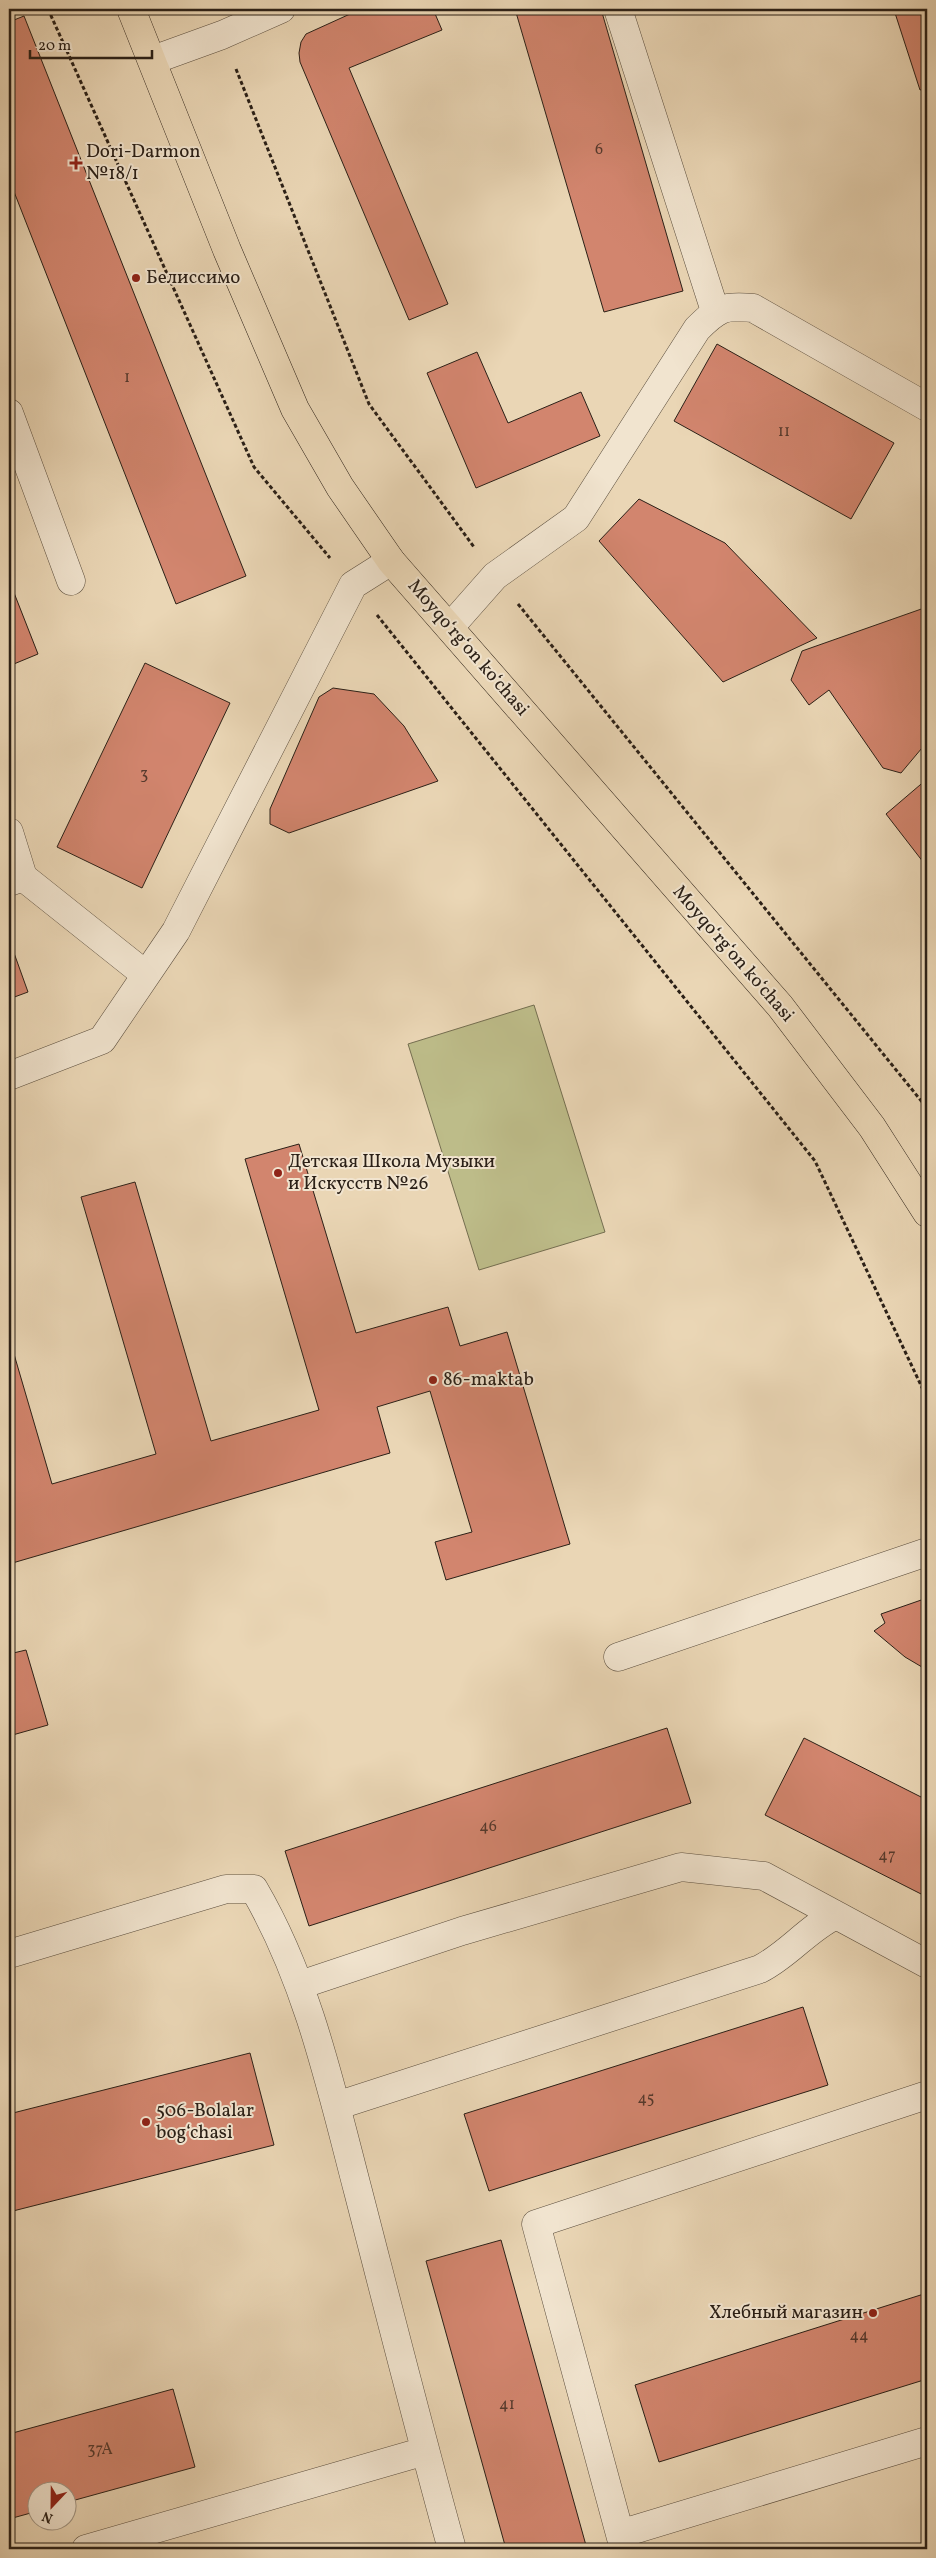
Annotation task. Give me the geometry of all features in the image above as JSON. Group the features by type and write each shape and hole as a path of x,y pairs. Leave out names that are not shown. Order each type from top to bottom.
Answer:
{"main road":[{"name":"Moyqoʻrgʻon koʻchasi","path":"130,9 153,60 227,250 295,409 340,487 391,561 780,1006 872,1127 927,1212"}],"lane":[{"path":"153,60 222,35 281,9"},
{"path":"618,9 715,311"},
{"path":"450,628 495,576 576,518 697,328 715,311 732,306 753,308 927,407"},
{"path":"9,413 71,581"},
{"path":"9,1076 102,1040 176,931 353,585 391,561"},
{"path":"9,832 16,880 146,974"},
{"path":"618,1657 927,1552"},
{"path":"300,1985 462,1931 681,1867 764,1876 927,1964"},
{"path":"9,1954 226,1889 254,1889 272,1920 300,1985 336,2106 452,2549"},
{"path":"336,2106 760,1969 776,1961 826,1920 836,1915"},
{"path":"927,2095 536,2224 622,2542 927,2442"},
{"path":"86,2549 425,2451"}],"path":[{"path":"48,9 254,467 353,585 815,1161 927,1398"}],"shaded area":[{"path":"534,1005 605,1232 479,1270 408,1044"}],"building":[{"path":"361,9 433,9 442,30 349,68 448,304 409,320 300,62 301,42 306,34"},
{"path":"515,9 601,9 683,291 604,312"},
{"path":"908,9 927,9 927,88 920,90 895,13"},
{"path":"24,16 246,576 176,604 9,179 9,22"},
{"path":"717,344 894,443 851,519 674,421"},
{"path":"477,352 508,423 581,392 600,436 476,488 427,373"},
{"path":"639,499 725,543 817,638 723,682 599,541"},
{"path":"9,580 38,654 9,666"},
{"path":"927,607 927,742 901,773 883,768 829,690 809,705 791,680 802,651"},
{"path":"145,663 230,703 142,888 57,847"},
{"path":"333,688 374,694 404,726 438,781 289,833 270,824 270,809 319,697"},
{"path":"927,779 927,867 886,814"},
{"path":"9,939 28,992 9,999"},
{"path":"299,1144 356,1333 448,1307 460,1346 507,1332 570,1544 446,1580 435,1542 472,1532 430,1391 377,1407 390,1453 9,1564 9,1337 52,1484 156,1454 81,1197 135,1182 211,1441 319,1410 245,1159"},
{"path":"927,1598 927,1670 905,1657 874,1631 885,1623 881,1614"},
{"path":"26,1650 48,1725 9,1736 9,1654"},
{"path":"667,1728 691,1803 309,1926 285,1851"},
{"path":"804,1738 927,1800 927,1897 765,1815"},
{"path":"803,2007 828,2085 489,2191 464,2114"},
{"path":"250,2053 274,2145 9,2212 9,2114"},
{"path":"501,2240 587,2549 506,2549 426,2261"},
{"path":"927,2293 927,2379 659,2462 635,2385"},
{"path":"173,2389 195,2467 78,2499 78,2480 28,2480 28,2514 9,2519 9,2434"}],"place":[{"name":"Dori-Darmon №18/1","path":"76,163"},
{"name":"Белиссимо","path":"136,278"},
{"name":"Детская Школа Музыки и Искусств №26","path":"278,1173"},
{"name":"86-maktab","path":"433,1380"},
{"name":"506-Bolalar bogʻchasi","path":"146,2122"},
{"name":"Хлебный магазин","path":"873,2313"}]}
